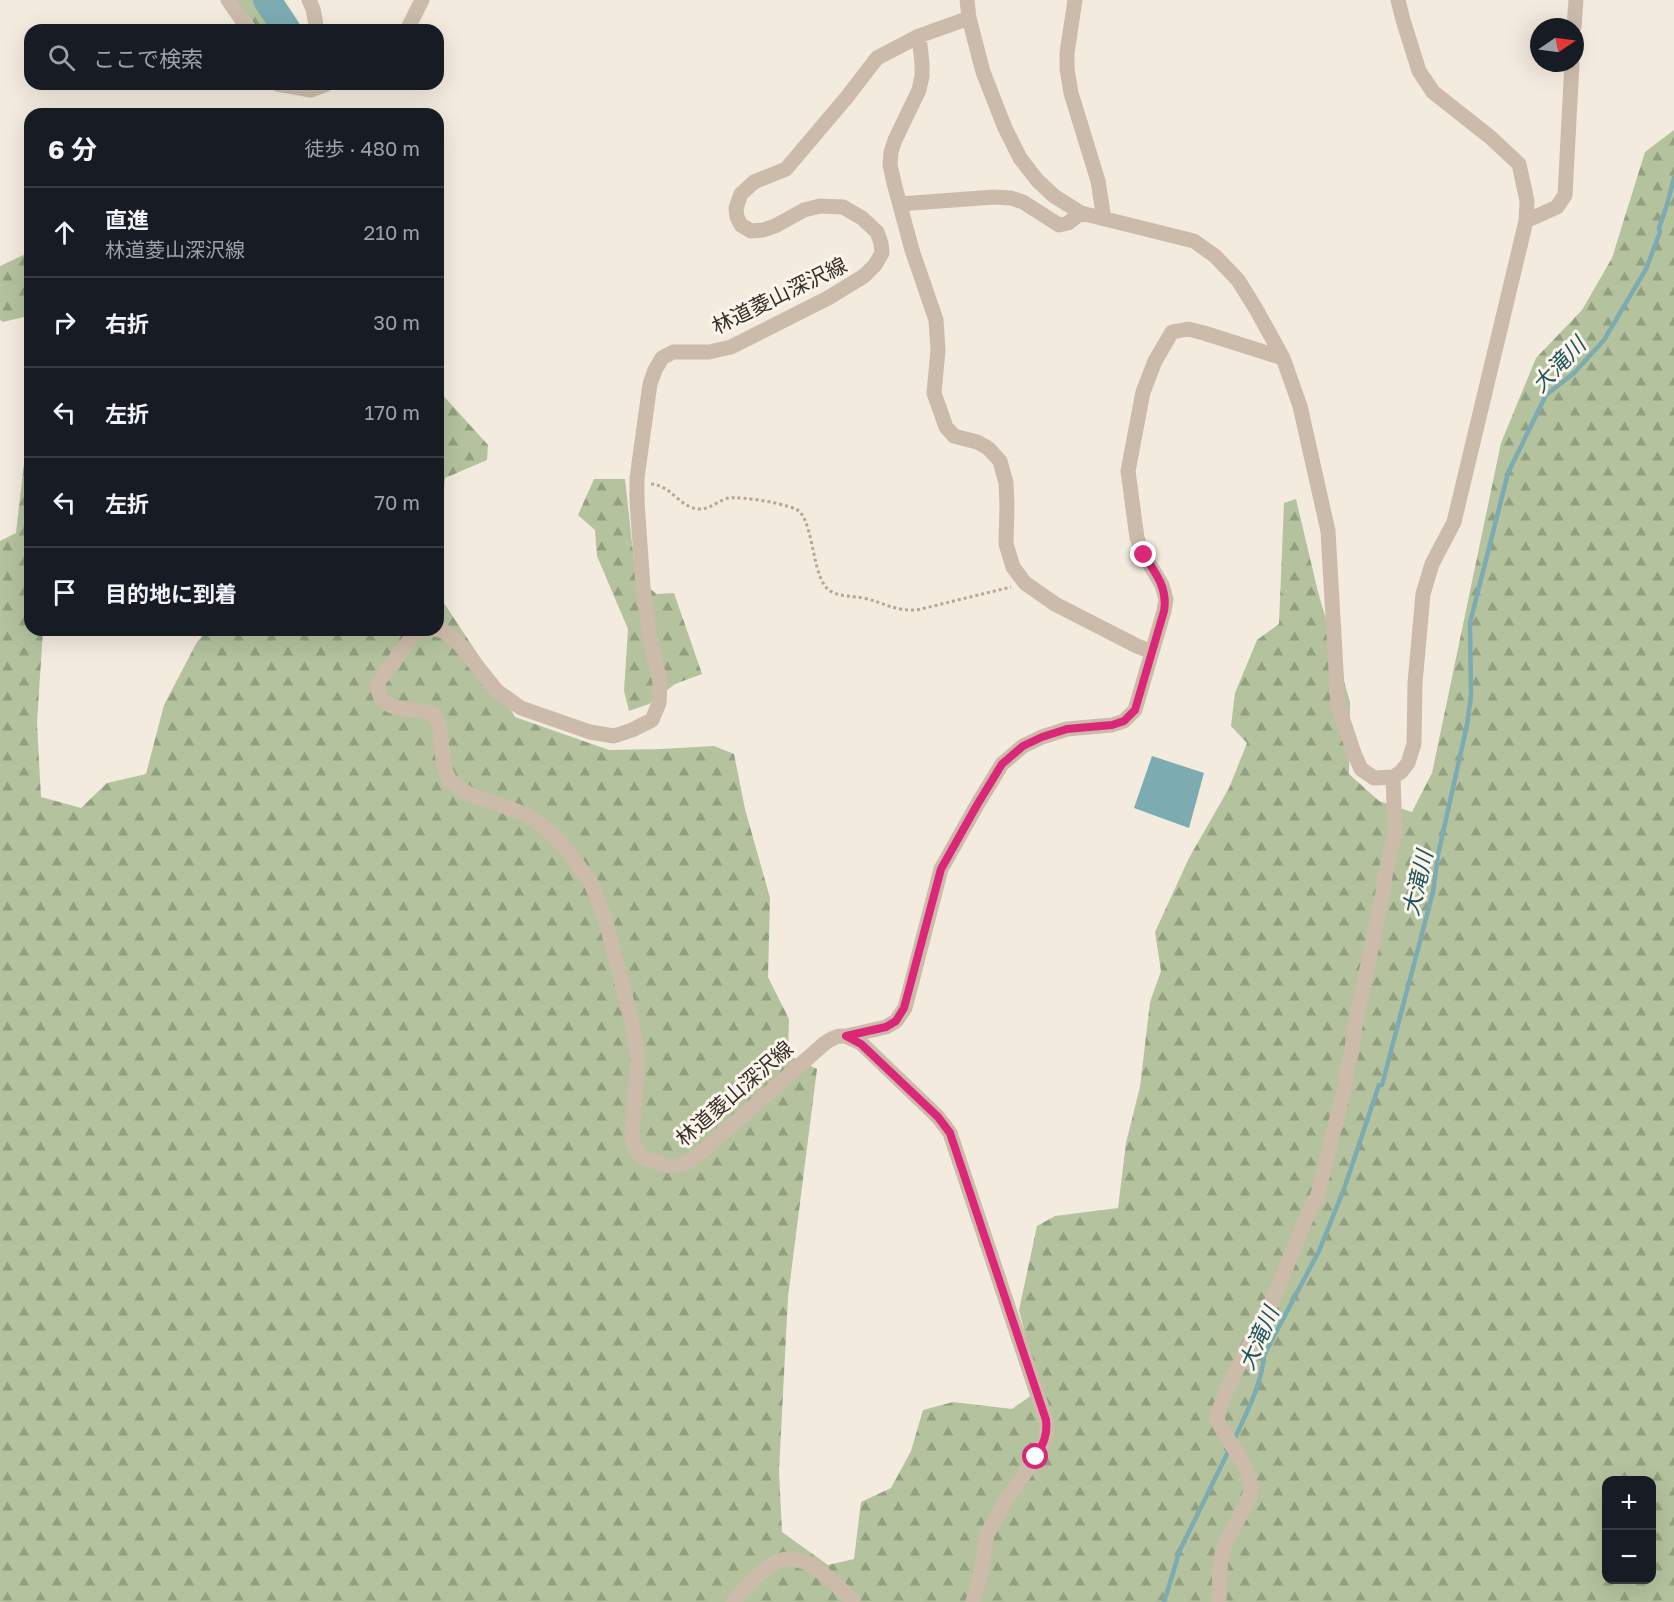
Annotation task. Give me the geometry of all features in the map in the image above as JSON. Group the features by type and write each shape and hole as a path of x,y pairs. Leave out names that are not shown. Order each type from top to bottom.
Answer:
{"street":[{"path":"228,0 245,24"},
{"path":"309,0 316,24"},
{"path":"410,24 422,0"},
{"path":"967,0 969,18 983,72 1005,128 1020,158 1037,180 1054,196 1081,213 1194,241 1215,256 1238,280 1283,358 1300,406 1328,531 1338,705 1361,768 1374,778 1393,777 1401,772 1408,763 1414,744 1415,683 1423,594 1431,564 1454,522 1526,221 1527,201 1519,164 1490,137 1433,92 1419,71 1398,0"},
{"path":"1075,0 1067,53 1067,69 1071,93 1098,181 1104,219"},
{"path":"1575,18 1576,0"},
{"name":"林道菱山深沢線","path":"444,631 460,645 497,691 521,708 590,732 614,736 652,720 659,703 660,682 650,639 643,586 637,484 650,384 655,369 662,358 673,352 709,352 731,347 828,298 864,276 876,265 882,253 877,232 862,218 843,207 820,206 804,210 763,231 752,231 741,225 737,217 736,208 741,194 754,182 786,168 877,58 919,36 969,18"},
{"path":"919,36 922,63 919,90 895,140 891,152 891,165 912,250 936,320 938,350 934,393 946,427 954,436 977,442 988,448 1000,461 1006,483 1006,544 1013,567 1025,583 1055,604 1137,646 1152,651"},
{"path":"1526,221 1557,207 1565,195 1572,72"},
{"path":"900,204 994,197 1011,198 1023,202 1059,225 1068,223 1081,213"},
{"path":"846,1036 886,1027 896,1021 904,1008 941,869 1002,764 1023,746 1042,737 1067,729 1112,725 1124,721 1135,710 1166,599 1162,585 1144,555 1137,538 1128,471 1143,392 1155,361 1172,332 1188,329 1283,358"},
{"name":"林道菱山深沢線","path":"413,636 378,682 377,691 380,699 400,709 429,711 435,715 439,724 444,767 450,781 469,794 525,814 543,826 567,850 591,883 605,918 632,1023 638,1058 632,1132 633,1144 640,1156 676,1167 690,1162 825,1043 835,1036 846,1036"},
{"path":"1219,1602 1218,1571 1225,1545 1240,1518 1251,1489 1244,1464 1216,1417 1229,1385 1274,1298 1312,1204 1317,1198 1346,1081 1355,1026 1395,833 1393,777"},
{"path":"846,1036 870,1052 938,1117 950,1133 1046,1420 1045,1440 987,1534 981,1573 973,1602"},
{"path":"733,1602 760,1574 778,1561 791,1558 817,1570 853,1602"}],"path":[{"path":"637,484 657,484 691,508 701,510 726,499 737,497 791,506 800,512 806,524 817,567 829,591 863,598 902,611 917,610 1025,583"}],"green space":[{"path":"236,0 261,0 279,24 254,24"},
{"path":"1674,130 1674,1602 0,1602 0,541 16,533 24,464 24,636 43,636 37,723 41,797 81,808 107,783 146,774 164,705 202,636 444,636 444,603 487,668 515,717 609,750 714,746 734,754 745,809 770,898 768,977 789,1019 788,1055 817,1069 788,1297 779,1471 782,1532 828,1565 854,1559 861,1502 891,1488 911,1451 923,1410 953,1402 1012,1409 1039,1390 1019,1310 1037,1226 1055,1216 1118,1208 1126,1143 1140,1087 1150,1002 1161,971 1155,932 1189,858 1229,788 1247,743 1231,726 1235,693 1257,640 1279,624 1284,503 1296,499 1318,592 1350,702 1349,774 1379,801 1412,812 1432,773 1501,443 1536,358 1582,310 1612,258 1645,152"},
{"path":"24,255 24,317 3,322 0,320 0,266"},
{"path":"444,397 488,445 487,460 445,478 444,487"},
{"path":"594,479 625,479 636,579 657,594 674,593 702,674 675,684 649,704 629,711 624,691 628,629 597,556 595,530 578,515"}],"water":[{"path":"1152,756 1204,773 1189,828 1134,808"}],"waterway":[{"path":"267,0 283,24"},
{"name":"大滝川","path":"1234,1440 1257,1388 1264,1355 1319,1251 1344,1189 1379,1085 1382,1085 1433,892 1438,855 1467,725 1471,696 1470,623 1508,473 1546,395 1574,373 1604,340 1646,269 1660,232 1659,228 1674,178"},
{"name":"大滝川","path":"1164,1602 1180,1550 1230,1448"}],"route":[{"path":"1036,1457 1045,1440 1046,1420 950,1133 938,1117 861,1044 846,1036 886,1027 896,1021 904,1008 941,869 1002,764 1023,746 1042,737 1067,729 1112,725 1124,721 1135,710 1166,599 1162,585 1144,555"}]}
